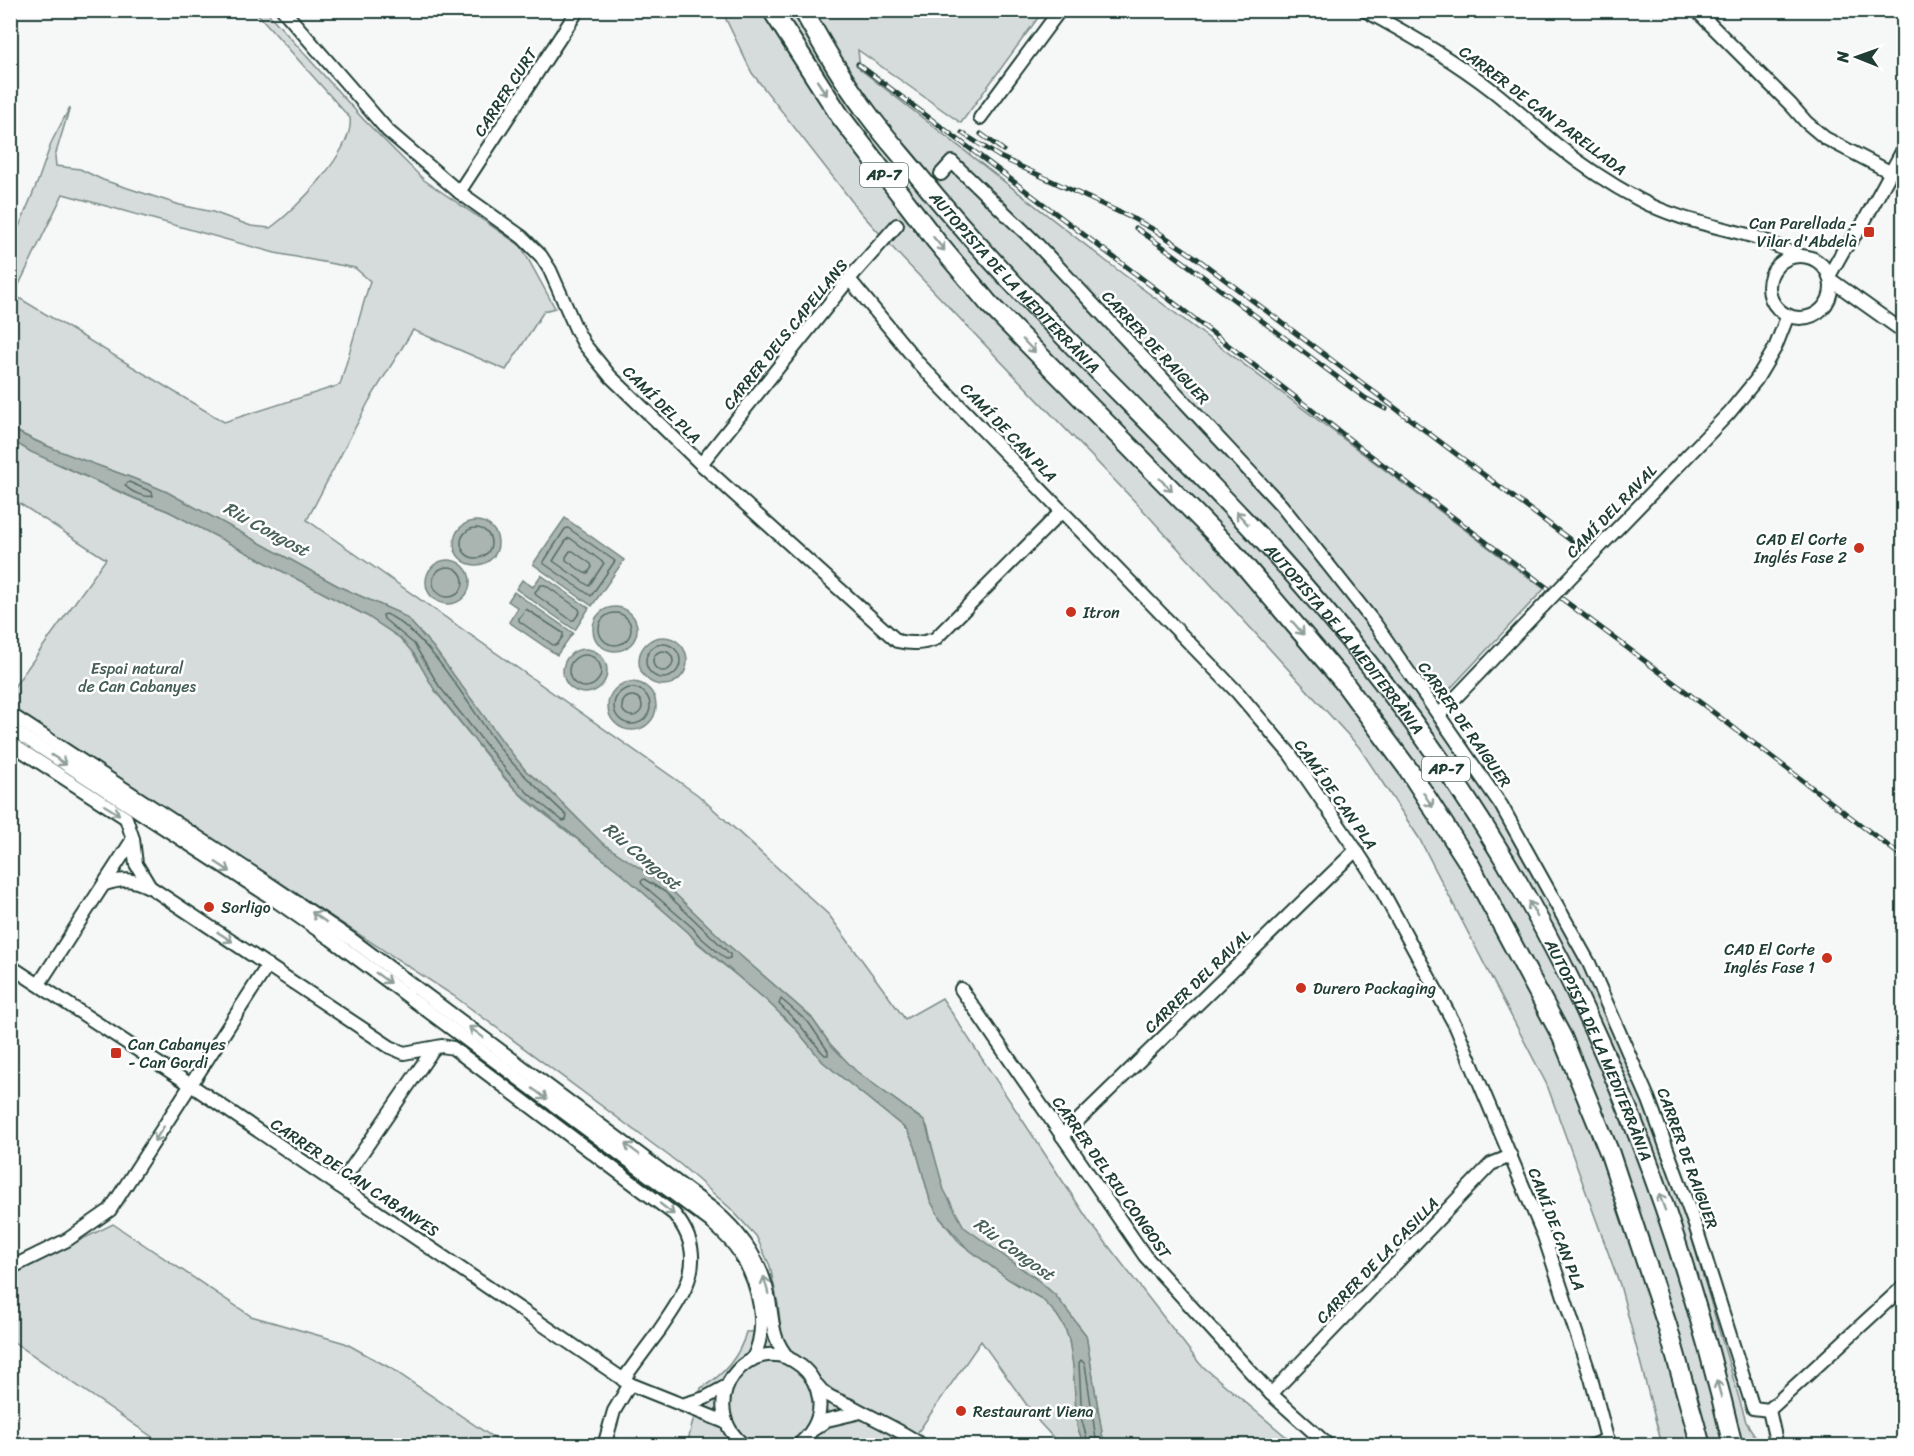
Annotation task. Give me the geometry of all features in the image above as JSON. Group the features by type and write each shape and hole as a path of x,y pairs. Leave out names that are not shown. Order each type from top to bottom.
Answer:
{"highway":[{"name":"AUTOPISTA DE LA MEDITERRÀNIA","path":"772,10 840,116 951,259 1009,325 1233,552 1342,680 1408,769 1470,865 1562,1037 1614,1166 1667,1325 1701,1446"},
{"name":"AUTOPISTA DE LA MEDITERRÀNIA","path":"802,10 826,52 866,112 954,219 1037,310 1224,499 1323,607 1412,720 1493,840 1563,966 1595,1034 1641,1143 1694,1304 1733,1446"},
{"path":"814,10 834,46 954,219"}],"street":[{"name":"CAMÍ DEL PLA","path":"283,10 388,131 459,192 522,237 537,251 550,270 576,329 591,352 620,385 701,464 897,641 910,644 924,643 934,639 1062,511"},
{"name":"CARRER CURT","path":"459,192 578,10"},
{"path":"981,118 1060,10"},
{"name":"CARRER DE CAN PARELLADA","path":"1364,10 1410,35 1452,62 1492,90 1559,147 1625,191 1687,220 1743,234 1801,256"},
{"path":"1696,10 1806,122 1825,138 1890,172"},
{"path":"1904,148 1830,278 1831,290 1824,308 1816,314 1797,318 1779,310 1769,291 1774,270 1781,262 1791,257 1811,258 1821,263 1830,278 1904,332"},
{"name":"CARRER DE RAIGUER","path":"941,174 952,162 1034,241 1281,505 1376,625 1501,804 1589,963 1649,1100 1696,1228 1753,1408 1769,1410"},
{"name":"CARRER DELS CAPELLANS","path":"701,464 849,279 897,225"},
{"name":"CARRER DE CAN PARELLADA","path":"1743,234 1760,241 1768,249 1774,260 1774,270"},
{"path":"1821,263 1834,257 1849,244"},
{"name":"CAMÍ DE CAN PLA","path":"849,279 920,365 1238,693 1308,779 1356,850 1380,887 1456,1027 1544,1236 1609,1442"},
{"path":"1829,299 1859,298"},
{"name":"CAMÍ DEL RAVAL","path":"1439,715 1729,413 1756,380 1775,348 1788,315"},
{"path":"10,714 266,880 351,939 714,1210 737,1232 755,1258 766,1287 776,1342 789,1359"},
{"path":"10,728 269,896 331,939 710,1221 737,1248 751,1275 760,1307 762,1329 752,1360"},
{"path":"10,743 126,819 133,839 136,864 150,887"},
{"path":"39,984 133,839"},
{"name":"CARRER DEL RAVAL","path":"1062,1136 1356,850"},
{"path":"105,884 118,879 135,880 150,887 390,1047 404,1053 447,1045 453,1048 674,1214 689,1239 692,1266 685,1292 626,1382 604,1446"},
{"path":"10,1268 67,1240 110,1210 268,965"},
{"name":"CARRER DE CAN CABANYES","path":"10,966 191,1085 626,1382 648,1393 685,1404 725,1422"},
{"name":"CARRER DEL RIU CONGOST","path":"961,989 1144,1256 1271,1394 1329,1446"},
{"path":"339,1186 434,1048"},
{"name":"CARRER DE LA CASILLA","path":"1271,1394 1491,1164 1511,1156"},
{"path":"1777,1446 1769,1410 1904,1286"},
{"path":"745,1446 730,1431 725,1422 723,1399 725,1387 741,1366 752,1360 771,1356 789,1359 799,1364 822,1392 923,1446"},
{"path":"813,1380 820,1404 818,1418 813,1429"},
{"path":"685,1404 705,1398 725,1387"},
{"path":"797,1446 813,1429 827,1420 861,1412"},
{"path":"1592,1446 1609,1442"}],"green space":[{"path":"255,11 266,11 363,119 424,180 521,246 555,308 544,311 506,370 413,330 369,401 307,520 698,795 829,915 905,1019 942,998 1089,1221 1200,1364 1296,1445 1104,1445 1086,1335 1055,1295 1036,1278 970,1233 960,1223 946,1198 927,1126 922,1119 855,1071 830,1044 811,1017 727,944 668,887 602,843 545,786 526,771 505,746 433,647 409,620 340,587 167,492 49,447 11,428 11,246 52,141 70,107 55,156 56,166 80,169 103,180 180,205 213,212 251,226 270,228 308,194 333,162 349,131 350,118","holes":["63,194 275,253 355,268 370,281 340,385 224,422 14,295"]},
{"path":"722,11 1043,11 961,123 858,50 860,69 1115,268 1544,589 1430,710 1505,822 1574,947 1632,1070 1682,1205 1746,1422 1761,1445 1662,1445 1620,1285 1547,1085 1419,838 1359,747 1143,510 861,213 752,73"},
{"name":"Espai natural de Can Cabanyes","path":"10,440 102,484 172,513 367,616 400,638 412,651 436,692 505,779 526,800 621,873 689,933 695,941 766,1000 795,1028 823,1062 907,1130 915,1146 930,1200 940,1218 959,1242 1008,1279 1045,1301 1064,1325 1073,1362 1077,1426 1084,1445 1060,1445 1039,1422 981,1341 909,1445 687,1445 701,1388 716,1378 730,1364 740,1349 746,1332 781,1331 770,1266 756,1236 730,1208 681,1165 454,996 11,708 11,691 106,559 11,498"},
{"path":"113,1224 251,1316 345,1343 392,1369 504,1445 164,1445 11,1340 11,1274"}],"water":[{"path":"10,428 48,447 167,492 340,587 399,613 409,620 433,647 526,771 545,786 602,843 668,887 727,944 811,1017 830,1044 856,1071 925,1122 944,1190 964,1227 1055,1295 1086,1335 1104,1445 1084,1445 1077,1426 1069,1340 1057,1315 1042,1299 1008,1279 966,1247 940,1218 930,1200 915,1146 907,1130 823,1062 795,1028 766,1000 621,873 518,792 434,689 414,654 400,638 367,616 168,511 31,452 11,440"},
{"path":"565,518 624,560 592,606 533,564"},
{"path":"476,521 491,528 498,543 491,558 476,565 461,558 454,543 461,528"},
{"path":"448,560 463,567 470,582 463,597 448,604 433,597 426,582 433,567"},
{"path":"541,575 589,608 575,630 516,589 522,580 533,587"},
{"path":"514,592 573,633 557,655 509,622 518,608 508,601"},
{"path":"615,607 630,614 637,629 630,644 615,651 600,644 593,629 600,614"},
{"path":"663,637 680,644 687,661 680,678 663,685 646,678 639,661 646,644"},
{"path":"585,649 600,656 607,671 600,686 585,693 570,686 563,671 570,656"},
{"path":"632,682 649,689 656,706 649,723 632,730 615,723 608,706 615,689"}],"tunnel":[{"path":"897,225 941,174"}],"railway":[{"path":"858,64 1165,296 1358,446 1904,858"},
{"path":"962,133 1000,157 1158,232 1195,257 1573,542"},
{"path":"981,134 1003,150"},
{"path":"1136,228 1365,398 1386,409"}],"place":[{"name":"Can Parellada - Vilar d'Abdelà","path":"1869,232"},
{"name":"CAD El Corte Inglés Fase 2","path":"1859,548"},
{"name":"Itron","path":"1071,612"},
{"name":"Sorligo","path":"209,907"},
{"name":"CAD El Corte Inglés Fase 1","path":"1827,958"},
{"name":"Durero Packaging","path":"1301,988"},
{"name":"Can Cabanyes - Can Gordi","path":"116,1053"},
{"name":"Restaurant Viena","path":"961,1411"}],"water label":[{"name":"Riu Congost","path":"266,529"},
{"name":"Riu Congost","path":"642,856"},
{"name":"Riu Congost","path":"1014,1249"}]}
